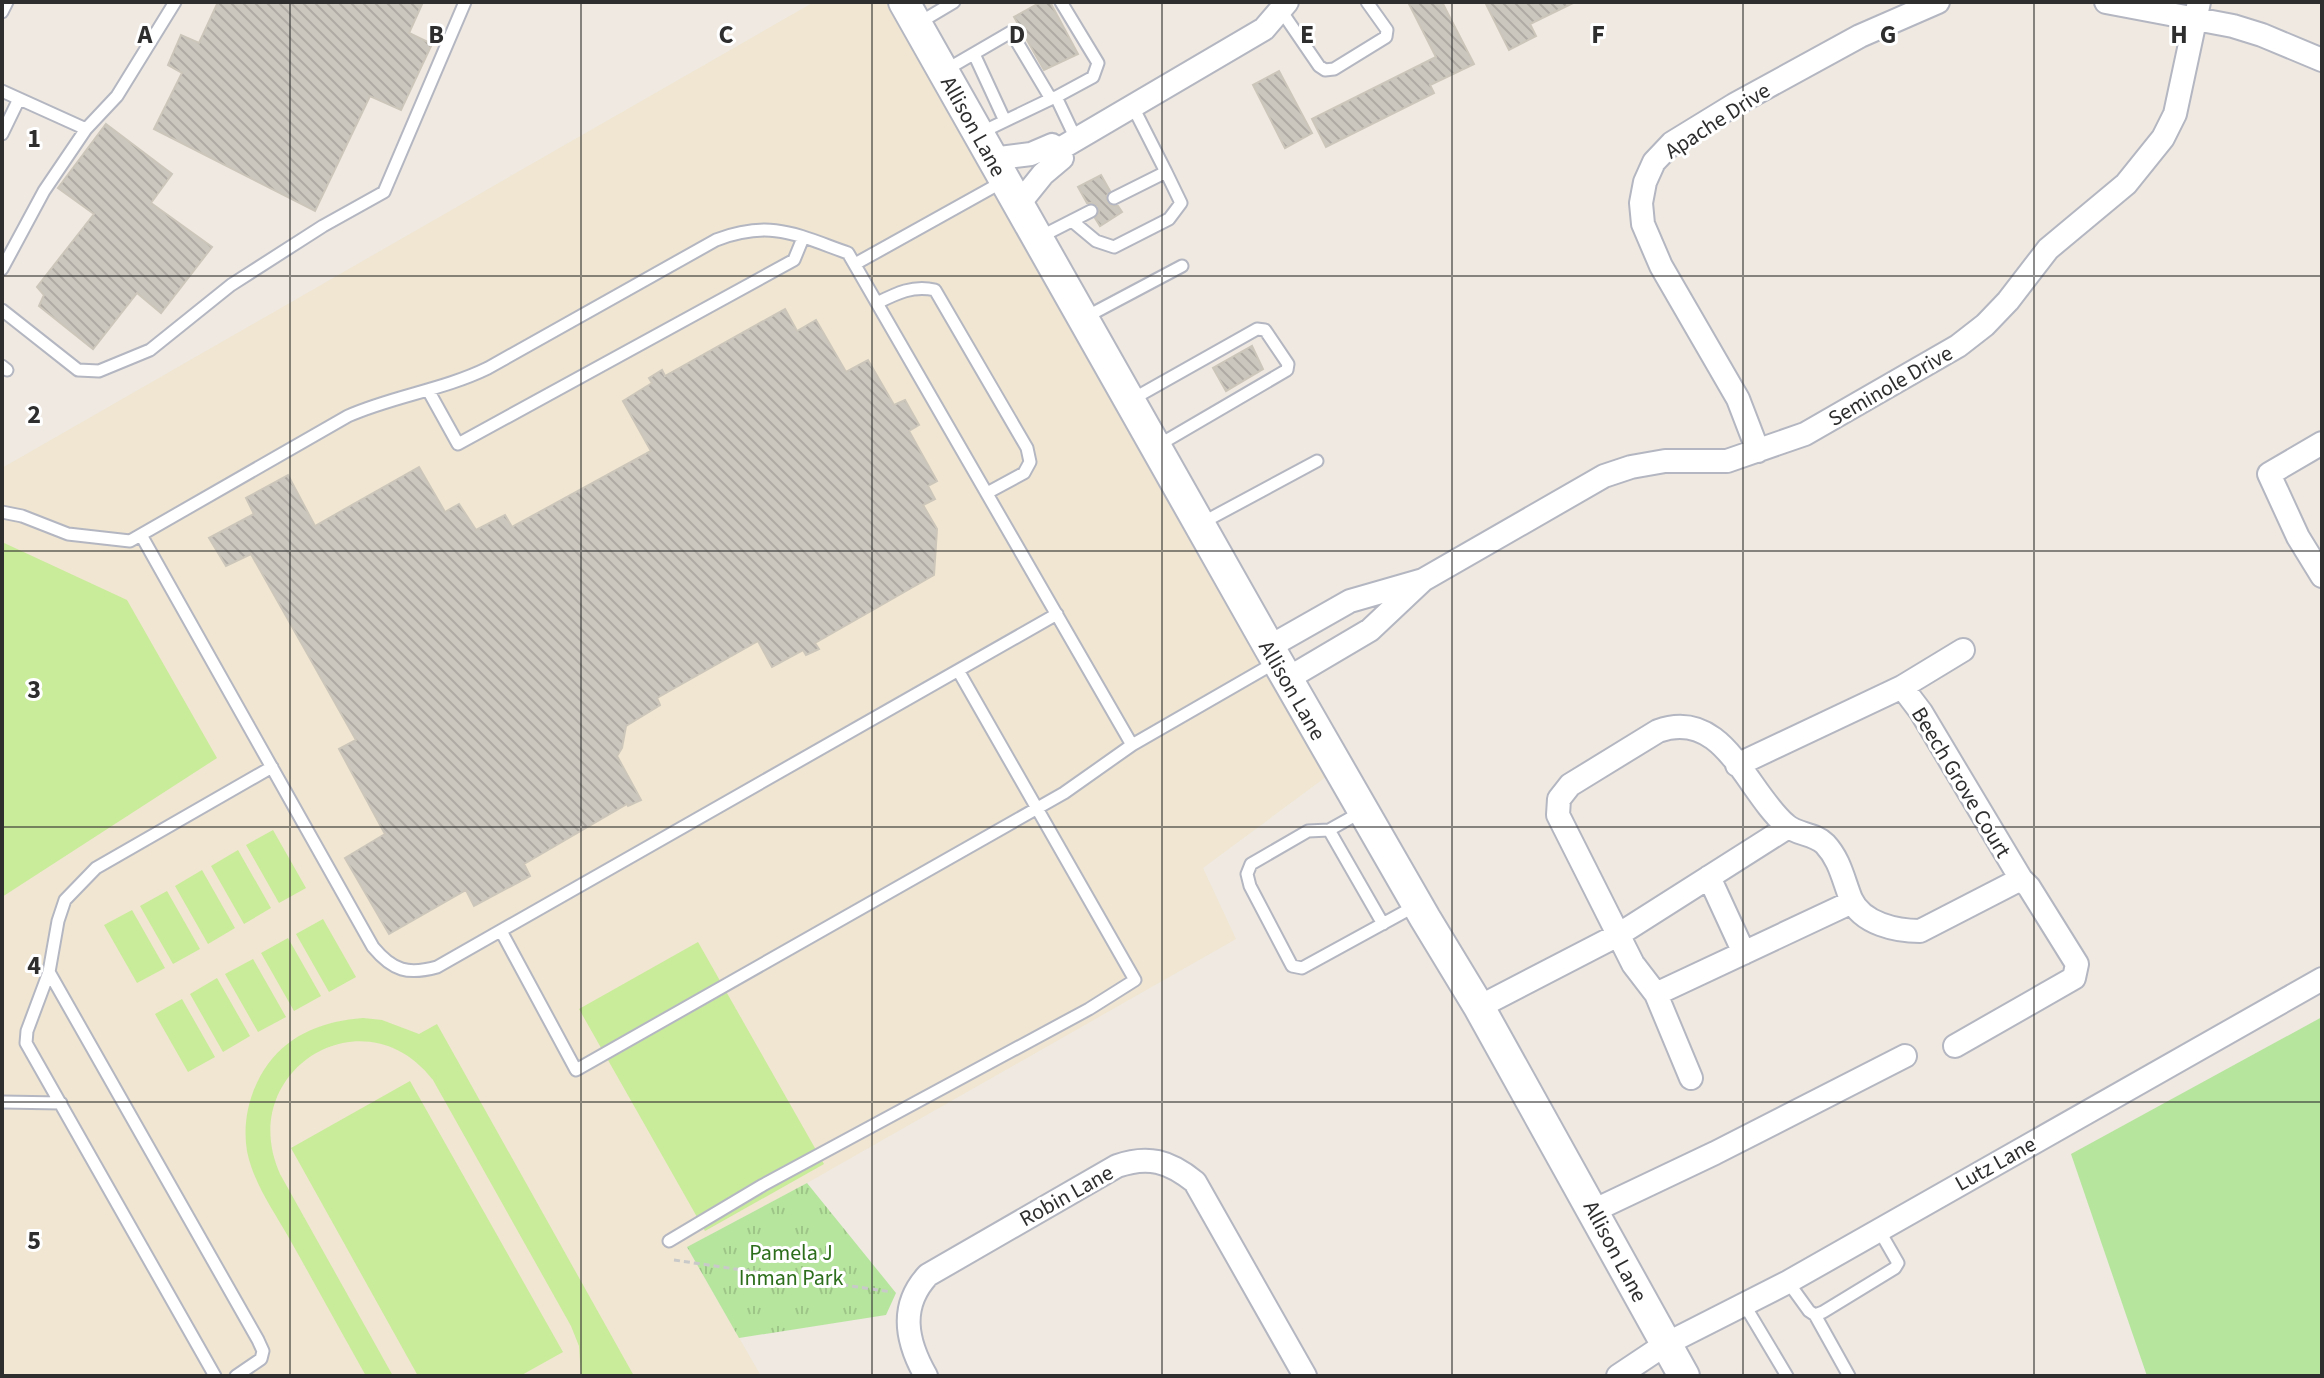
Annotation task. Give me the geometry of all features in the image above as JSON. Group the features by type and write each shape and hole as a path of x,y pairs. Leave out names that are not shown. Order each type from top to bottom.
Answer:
{"main road":[{"name":"Allison Lane","path":"910,13 1277,662 1595,1210 1684,1376"}],"street":[{"name":"Apache Drive","path":"1758,451 1738,399 1661,266 1643,224 1641,203 1645,182 1654,162 1672,143 1722,112 1860,36 1938,2"},
{"path":"2106,2 2198,10 2322,60"},
{"path":"998,169 1052,145 1067,144 1133,107 1264,29 1279,10"},
{"name":"Seminole Drive","path":"1277,662 1370,630 1423,580 1604,476 1654,463 1727,461 1805,434 1958,346 1985,325 2008,301 2048,249 2126,184 2163,138 2175,114 2198,10"},
{"path":"998,169 1043,174 1062,158 1067,144"},
{"path":"2322,443 2269,474 2298,537 2322,576"},
{"name":"Seminole Drive","path":"1277,662 1350,601 1423,580"},
{"name":"Beech Grove Court","path":"1737,765 1902,687 1963,650"},
{"name":"Beech Grove Court","path":"1902,687 1921,712 2021,879 2077,964 2074,978 1955,1046"},
{"path":"1656,994 1852,902 1841,867 1825,844 1814,836 1788,827 1715,738 1695,727 1673,725 1658,731 1570,785 1559,799 1558,815 1633,964 1656,994 1691,1078"},
{"path":"1479,1007 1618,935 1788,827"},
{"path":"1709,877 1744,953"},
{"name":"Beech Grove Court","path":"1852,902 1864,915 1891,928 1920,931 2021,879"},
{"name":"Lutz Lane","path":"1618,1376 1666,1344 1788,1282 2322,979"},
{"path":"1595,1210 1905,1056"},
{"name":"Robin Lane","path":"926,1376 909,1338 907,1321 917,1287 928,1275 1117,1166 1132,1160 1147,1159 1178,1168 1195,1182 1305,1376"}],"lane":[{"path":"2,12 7,2"},
{"path":"2,269 44,191 86,129 117,96 175,2"},
{"path":"2,310 78,370 99,371 150,350 231,285 323,226 384,192 465,2"},
{"path":"910,13 954,2"},
{"path":"1005,121 1093,77 1098,63 1061,2"},
{"path":"1279,10 1325,70 1334,69 1386,37 1387,30 1367,2"},
{"path":"943,72 1011,32 1054,98 1067,144"},
{"path":"855,264 998,169 1005,121 974,54"},
{"path":"2,91 86,129"},
{"path":"2,134 19,99"},
{"path":"1072,221 1096,241 1114,247 1169,219 1181,203 1133,107"},
{"path":"1114,198 1166,172"},
{"path":"1037,239 1091,211"},
{"path":"2,512 90,538 130,541 348,416 371,406 470,377 716,240 762,228 848,253 1132,745"},
{"path":"428,390 458,444 794,260 803,238"},
{"path":"1083,319 1182,266"},
{"path":"877,303 902,291 920,287 935,290 1027,448 1030,462 1024,473 987,493"},
{"path":"1130,400 1257,329 1265,330 1288,364 1287,370 1156,447"},
{"path":"1200,524 1317,461"},
{"path":"141,535 373,947 384,961 400,969 418,972 437,967 1057,614"},
{"path":"501,931 576,1070 1064,793 1132,745 1277,662"},
{"path":"669,1241 763,1185 1089,1009 1135,980 959,672"},
{"path":"215,1376 26,1043 27,1031 49,972 65,900 96,868 272,767"},
{"path":"1363,811 1329,830 1308,831 1251,864 1247,874 1250,886 1292,966 1302,968 1417,905"},
{"path":"1329,830 1383,924"},
{"path":"49,972 258,1340 263,1351 261,1359 236,1376"},
{"path":"2,1102 61,1103"},
{"path":"1815,1315 1895,1268 1898,1263 1896,1258 1879,1230"},
{"path":"1788,1282 1815,1315 1849,1376"},
{"path":"1744,1304 1787,1376"}],"path":[{"path":"674,1260 896,1293"}],"shaded area":[{"path":"814,2 904,2 1338,768 1203,868 1236,939 807,1183 687,1247 761,1376 2,1376 2,468"}],"green space":[{"path":"2,542 127,600 217,758 2,897"},
{"path":"273,830 306,888 279,903 246,845"},
{"path":"238,850 271,908 244,924 211,866"},
{"path":"202,870 235,928 208,944 175,886"},
{"path":"167,891 200,949 173,964 140,906"},
{"path":"132,910 165,968 137,983 104,925"},
{"path":"323,919 356,977 329,992 296,934"},
{"path":"288,938 321,996 294,1011 261,953"},
{"path":"698,942 824,1164 705,1231 579,1009"},
{"path":"253,959 286,1017 258,1032 225,974"},
{"path":"217,978 250,1036 223,1052 190,994"},
{"path":"182,999 215,1057 188,1072 155,1014"},
{"path":"2322,1017 2322,1376 2147,1376 2071,1154"},
{"path":"363,1018 382,1020 419,1034 437,1024 634,1376 581,1376 579,1346 571,1326 433,1080 405,1054 374,1042 342,1043 313,1055 290,1075 275,1103 271,1137 280,1174 393,1376 366,1376 259,1185 246,1140 252,1095 277,1053 310,1030"},
{"path":"410,1081 563,1352 520,1376 418,1376 291,1148"},
{"name":"Pamela J Inman Park","path":"807,1183 896,1293 886,1315 739,1338 687,1247"}],"building":[{"path":"218,2 423,2 409,33 432,44 401,110 370,96 315,211 154,129 182,73 168,65 181,35 199,43"},
{"path":"1041,2 1050,2 1078,54 1044,70 1014,17"},
{"path":"1408,2 1442,2 1474,64 1430,85 1434,93 1326,147 1312,119 1436,57"},
{"path":"1485,2 1575,2 1530,24 1536,36 1509,50"},
{"path":"1279,71 1312,133 1285,148 1253,85"},
{"path":"106,124 172,174 151,203 212,247 161,313 137,293 93,349 39,306 44,295 37,287 94,214 58,188"},
{"path":"1101,175 1110,191 1107,202 1118,206 1122,212 1100,226 1095,218 1099,212 1098,206 1087,203 1078,187"},
{"path":"785,309 797,331 816,320 846,372 868,360 894,405 905,400 919,425 909,431 937,481 928,486 935,499 923,505 937,529 934,575 815,643 819,649 806,655 803,650 772,667 758,641 657,698 660,705 626,726 622,748 617,756 641,800 627,804 524,864 530,876 474,906 466,890 389,934 345,858 385,834 339,749 356,740 251,554 226,566 209,538 254,514 246,498 288,475 315,526 419,467 445,512 459,504 476,530 505,515 512,527 651,451 623,401 652,383 649,378 662,370 665,376"},
{"path":"1252,346 1263,369 1226,391 1213,368"}]}
